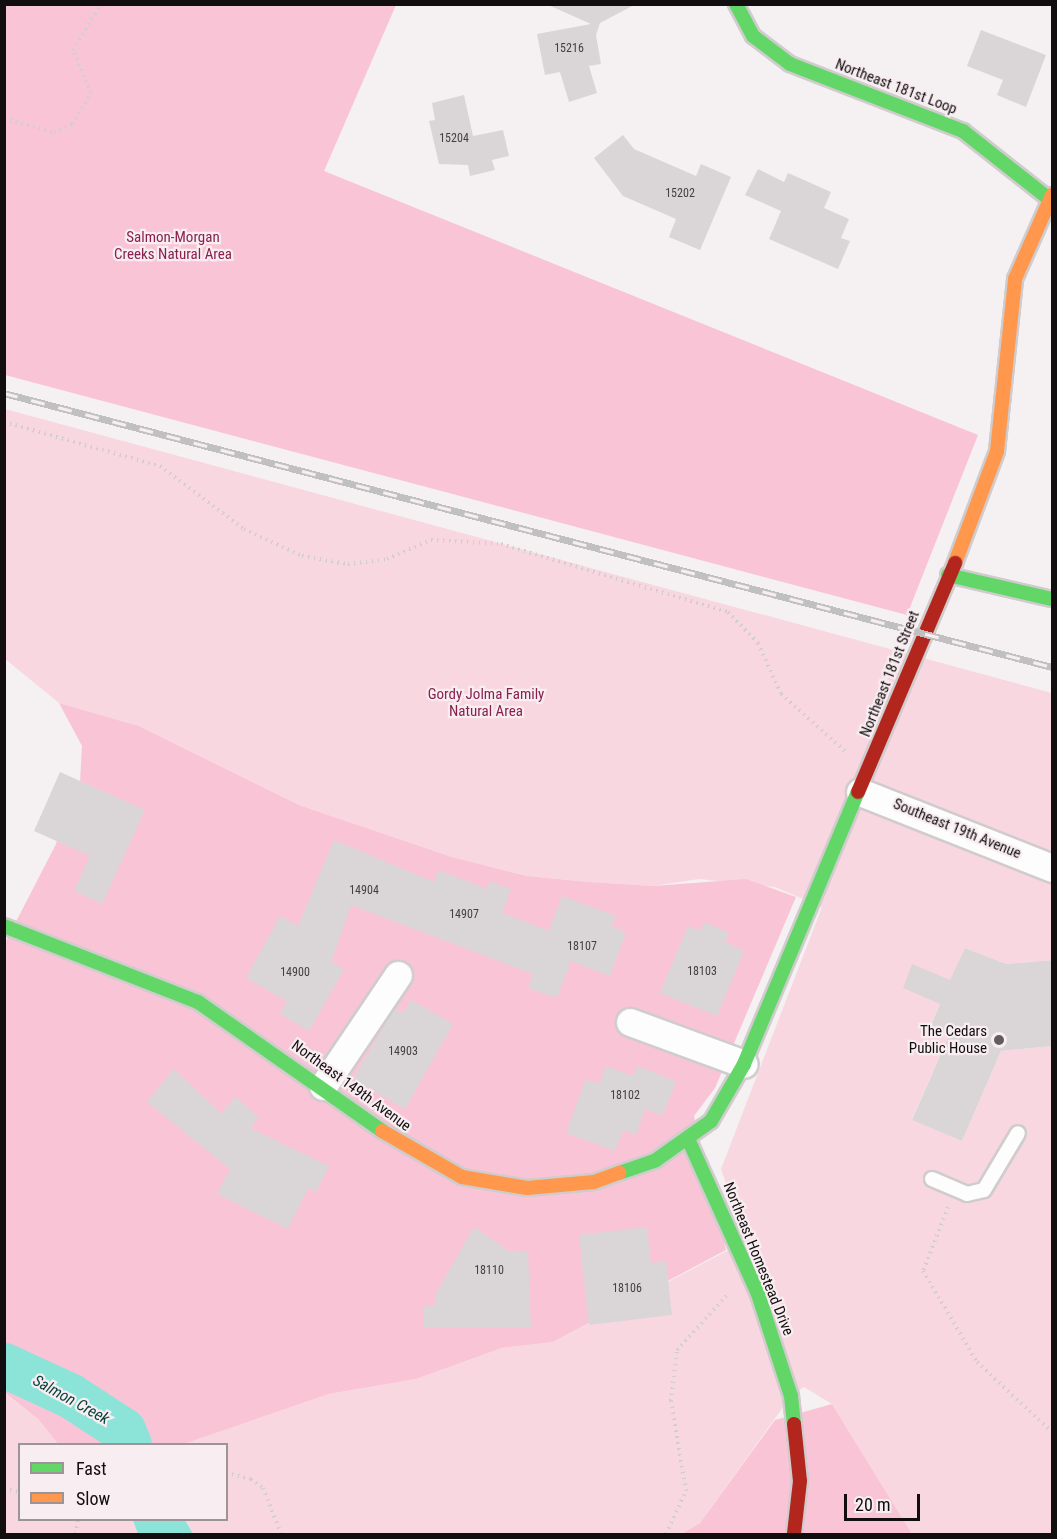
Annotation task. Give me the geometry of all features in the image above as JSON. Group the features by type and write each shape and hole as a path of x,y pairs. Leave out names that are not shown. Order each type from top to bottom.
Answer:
{"street":[{"name":"Northeast 181st Loop","path":"736,4 753,36 790,64 963,131 1051,197"},
{"name":"Northeast 181st Street","path":"689,1142 711,1121 744,1064 860,792 997,451 1015,279 1051,197"},
{"path":"948,575 1053,599"},
{"name":"Southeast 19th Avenue","path":"860,792 1053,868"},
{"name":"Northeast 149th Avenue","path":"4,926 198,1002 432,1162 495,1185 594,1182 656,1160 689,1142"},
{"path":"323,1086 398,975"},
{"path":"630,1022 744,1064"},
{"name":"Northeast Homestead Drive","path":"689,1142 751,1279 791,1396 800,1481 794,1534"}],"lane":[{"path":"932,1179 963,1191 984,1190 1018,1133"}],"path":[{"path":"4,119 54,132 73,124 91,93 73,50 101,4"},
{"path":"4,422 160,466 244,529 302,556 348,564 387,559 431,540 501,544 728,612 758,643 781,694 850,754"},
{"path":"963,1191 944,1213 923,1271 977,1362 1053,1432"},
{"path":"666,1534 686,1491 671,1401 677,1350 718,1301 751,1279"},
{"path":"228,1473 251,1479 263,1488 281,1534"}],"green space":[{"name":"Salmon-Morgan Creeks Natural Area","path":"4,5 396,5 324,171 978,435 907,615 5,375"},
{"name":"Gordy Jolma Family Natural Area","path":"5,409 1052,693 1052,960 1006,964 965,948 930,1026 949,1035 912,1119 962,1141 1001,1051 1052,1046 1052,1534 912,1534 832,1404 804,1387 791,1396 700,1523 681,1534 5,1534 4,1393 38,1419 57,1443 18,1443 18,1521 228,1521 228,1443 187,1443 329,1394 416,1379 502,1348 553,1342 746,1241 721,1169 822,907 775,887 699,879 653,886 589,882 527,876 452,857 299,805 139,726 59,703 5,659"},
{"path":"59,703 139,726 299,805 452,857 527,876 589,882 653,886 746,879 796,897 715,1088 694,1116 726,1250 553,1342 502,1348 416,1379 329,1394 187,1443 57,1443 38,1419 5,1393 5,943 55,846 80,782 82,746"},
{"path":"832,1404 912,1534 681,1534 700,1523 775,1420"}],"water":[{"path":"133,1521 186,1521 193,1534 138,1534"}],"building":[{"path":"546,4 636,4 600,23 596,35 601,64 589,66 597,93 569,102 560,72 545,75 537,34 591,24"},
{"path":"981,30 1046,55 1026,107 997,95 1003,80 967,66"},
{"path":"464,95 473,136 503,130 509,156 492,160 495,170 470,176 468,165 439,164 429,121 435,120 432,103"},
{"path":"623,135 634,149 696,176 701,164 731,177 700,250 669,237 676,219 623,196 594,158"},
{"path":"758,169 784,182 788,173 831,192 824,208 849,219 841,238 850,241 838,269 769,239 781,211 745,195"},
{"path":"60,772 145,810 102,904 74,891 90,856 34,831"},
{"path":"334,840 434,882 438,870 487,889 490,881 511,889 502,913 549,931 562,896 616,916 612,927 626,932 610,976 571,961 557,998 528,988 533,974 351,905 331,962 344,969 309,1031 280,1014 287,1001 246,978 280,916 298,926"},
{"path":"704,922 729,933 725,942 744,951 717,1016 660,993 688,926 701,931"},
{"name":"The Cedars Public House","path":"965,948 1006,964 1053,960 1053,1046 1001,1051 962,1141 912,1120 949,1035 930,1027 940,1004 903,988 912,964 950,980"},
{"path":"411,1000 453,1024 405,1109 353,1079 395,1008 403,1013"},
{"path":"606,1066 633,1076 637,1066 676,1081 663,1115 645,1109 636,1135 623,1130 615,1151 566,1133 586,1079 599,1084"},
{"path":"174,1069 221,1114 235,1097 259,1117 250,1128 329,1166 316,1192 308,1188 288,1229 217,1194 230,1169 147,1102"},
{"path":"474,1227 509,1251 528,1252 531,1327 423,1328 423,1306 435,1306 435,1295"},
{"path":"647,1227 651,1263 666,1261 672,1315 589,1325 579,1235"}],"waterway":[{"name":"Salmon Creek","path":"4,1365 71,1396 123,1430 129,1443"}],"railway":[{"path":"4,393 1052,667"}],"traffic: fast":[{"path":"736,4 753,36 790,64 963,131 1049,199"},
{"path":"948,575 1052,599"},
{"path":"619,1173 656,1160 711,1121 744,1064 858,792"},
{"path":"4,926 198,1002 382,1131"},
{"path":"689,1141 758,1294 791,1396 794,1424"}],"traffic: slow":[{"path":"955,563 997,451 1015,279 1052,195"},
{"path":"382,1131 462,1177 527,1188 594,1182 619,1173"}],"traffic: jam":[{"path":"858,792 955,563"},
{"path":"794,1424 800,1481 794,1534"}],"place":[{"name":"The Cedars Public House","path":"999,1040"}]}
